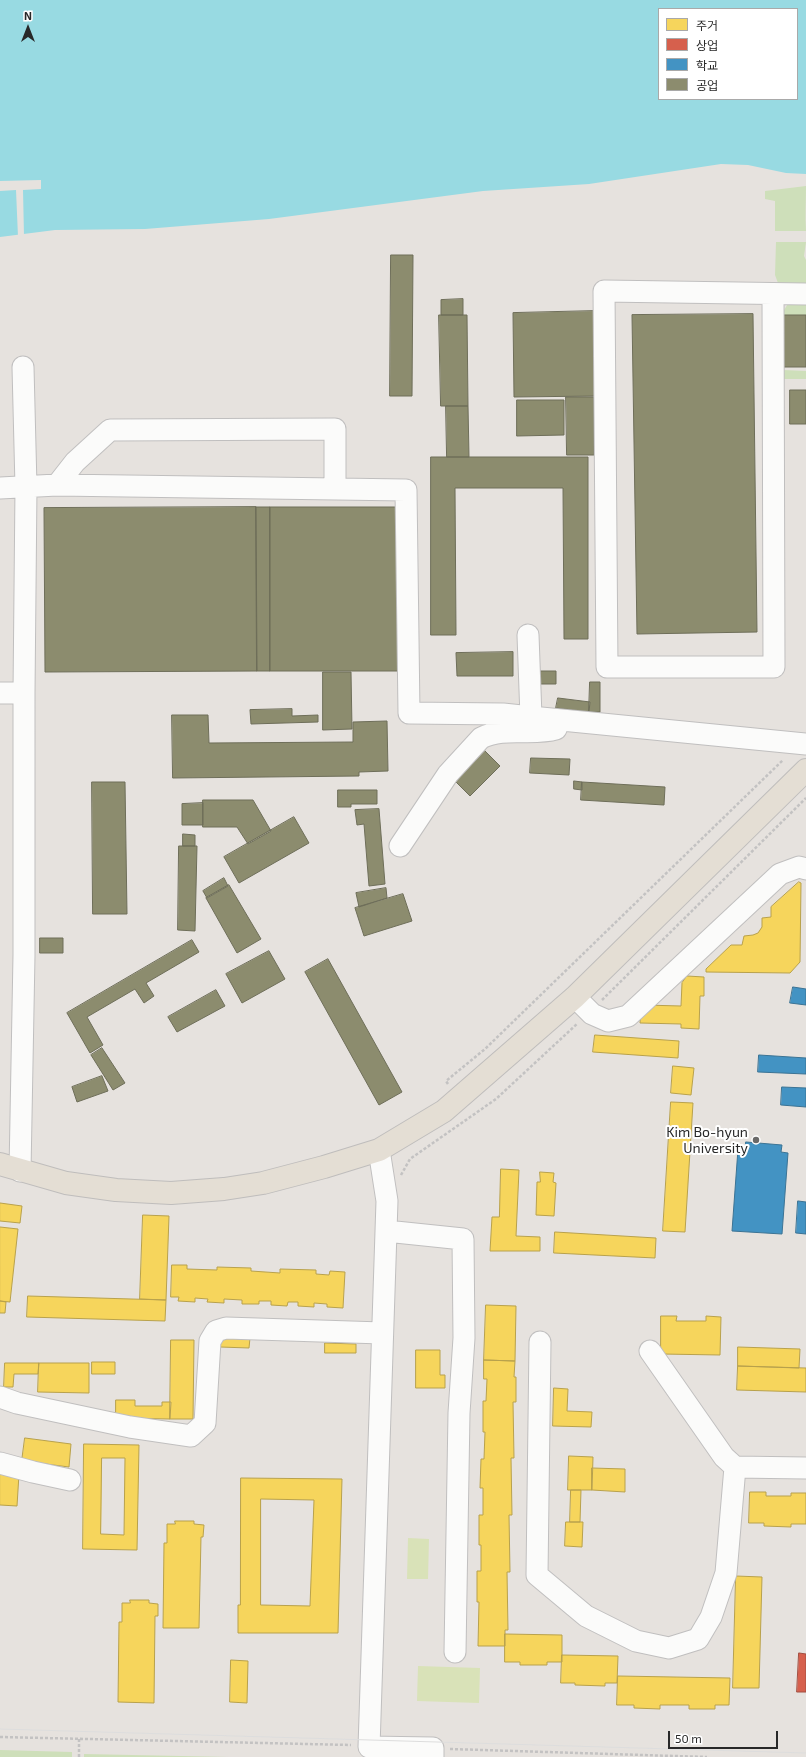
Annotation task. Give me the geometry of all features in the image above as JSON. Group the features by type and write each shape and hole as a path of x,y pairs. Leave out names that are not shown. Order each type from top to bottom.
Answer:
{"main road":[{"path":"10,1167 66,1183 116,1190 171,1193 224,1189 263,1183 324,1167 379,1150 444,1111 582,1004 805,774"}],"street":[{"path":"773,294 774,667 607,667 604,291 806,294"},
{"path":"10,1167 24,955 26,487 23,367"},
{"path":"57,485 76,462 110,430 335,429 335,489"},
{"path":"0,488 57,485 406,490 409,713 503,714 802,743"},
{"path":"528,635 531,717"},
{"path":"0,693 24,693"},
{"path":"400,846 448,774 481,738 502,732 554,730 579,721"},
{"path":"582,1004 608,1021 628,1016 780,874 799,867 806,869"},
{"path":"379,1150 387,1201 369,1747 433,1753"},
{"path":"386,1230 463,1239 464,1338 459,1413 455,1652"},
{"path":"0,1397 17,1403 130,1427 191,1436 205,1423 210,1341 216,1331 226,1328 382,1333"},
{"path":"540,1342 537,1575 586,1616 636,1641 669,1648 698,1639 710,1617 726,1573 735,1467"},
{"path":"650,1352 724,1456 735,1467 806,1468"},
{"path":"0,1463 70,1480"}],"path":[{"path":"472,1116 446,1081 485,1049 802,743"},
{"path":"401,1182 401,1175 404,1167 410,1159 496,1099 582,1004 806,798"},
{"path":"0,1736 369,1747"},
{"path":"79,1739 79,1757"},
{"path":"433,1753 707,1757"}],"green space":[{"path":"806,186 806,231 775,231 775,201 765,199 765,191"},
{"path":"776,242 806,242 804,256 806,260 806,287 778,283 775,275"},
{"path":"806,299 806,315 783,315 783,370 806,371 806,379 779,379 781,315 789,302"},
{"path":"408,1538 429,1539 428,1579 407,1579"},
{"path":"418,1666 480,1668 479,1703 417,1701"},
{"path":"0,1750 72,1752 72,1757 0,1757"},
{"path":"84,1754 229,1757 84,1757"}],"water":[{"path":"0,0 806,0 806,174 786,173 748,165 721,164 589,184 483,191 269,219 145,229 55,230 0,237"}],"pier":[{"path":"41,180 41,189 23,190 24,236 18,237 16,190 0,191 0,181"}],"building: 주거":[{"path":"799,882 801,883 800,962 790,973 706,972 706,969 731,945 742,945 744,936 758,933 762,927 762,918 771,917 771,907"},
{"path":"687,976 704,977 704,996 700,996 699,1029 681,1028 681,1024 640,1023 641,1008 644,1005 681,1006 682,983"},
{"path":"595,1035 679,1041 678,1058 593,1052"},
{"path":"673,1066 694,1068 691,1095 671,1093"},
{"path":"671,1102 693,1103 685,1232 663,1231"},
{"path":"501,1169 519,1170 516,1236 540,1237 540,1251 490,1251 492,1217 499,1217"},
{"path":"540,1172 554,1173 553,1182 556,1183 554,1216 536,1215 537,1182 540,1182"},
{"path":"0,1203 22,1206 20,1223 0,1221"},
{"path":"143,1215 169,1216 166,1300 140,1299"},
{"path":"0,1227 18,1229 10,1302 0,1301"},
{"path":"555,1232 656,1238 655,1258 554,1253"},
{"path":"172,1265 187,1265 187,1269 217,1270 217,1267 251,1268 251,1271 280,1273 280,1269 316,1270 316,1274 329,1275 330,1271 345,1272 343,1308 327,1307 327,1304 314,1303 314,1307 298,1306 298,1302 288,1302 287,1306 271,1305 271,1301 259,1301 259,1304 242,1304 242,1300 224,1299 224,1303 207,1302 208,1299 195,1298 195,1302 178,1301 179,1297 171,1297"},
{"path":"28,1296 166,1300 165,1321 27,1317"},
{"path":"0,1301 6,1302 5,1313 0,1313"},
{"path":"486,1305 516,1306 515,1361 484,1360"},
{"path":"661,1316 677,1316 676,1321 706,1321 706,1316 721,1317 720,1355 661,1354"},
{"path":"220,1338 250,1338 249,1348 220,1347"},
{"path":"171,1340 194,1340 193,1419 170,1419"},
{"path":"325,1343 356,1344 356,1353 325,1353"},
{"path":"738,1347 800,1349 799,1368 738,1366"},
{"path":"416,1350 440,1350 440,1375 445,1375 445,1388 416,1388"},
{"path":"484,1360 515,1361 514,1377 516,1377 516,1402 513,1402 514,1458 511,1458 512,1515 509,1515 510,1572 507,1572 508,1630 505,1630 505,1646 478,1646 479,1602 477,1602 477,1571 481,1571 479,1515 483,1515 483,1488 480,1488 481,1459 484,1459 485,1432 483,1432 483,1401 486,1401 487,1379 484,1379"},
{"path":"92,1362 115,1362 115,1374 92,1374"},
{"path":"5,1363 39,1363 38,1374 14,1374 13,1387 4,1387"},
{"path":"39,1363 89,1363 89,1393 38,1392"},
{"path":"738,1366 806,1368 806,1392 737,1390"},
{"path":"554,1388 568,1389 567,1411 592,1412 591,1427 553,1426"},
{"path":"116,1400 135,1400 135,1406 162,1406 162,1402 171,1402 170,1419 116,1418"},
{"path":"25,1438 71,1444 69,1467 22,1461"},
{"path":"84,1444 139,1445 137,1550 83,1549","holes":["102,1458 125,1458 124,1535 101,1534"]},
{"path":"569,1456 593,1457 592,1490 568,1490"},
{"path":"592,1468 625,1469 625,1492 592,1490"},
{"path":"0,1473 19,1474 17,1506 0,1505"},
{"path":"241,1478 342,1479 338,1633 238,1633 238,1605 240,1605","holes":["261,1499 314,1500 310,1606 261,1605"]},
{"path":"571,1490 581,1490 580,1522 570,1522"},
{"path":"750,1492 766,1492 766,1496 791,1496 791,1493 806,1493 806,1524 791,1524 791,1527 764,1526 764,1523 749,1523"},
{"path":"175,1521 194,1521 194,1524 204,1525 203,1537 201,1537 199,1628 163,1628 164,1543 167,1543 167,1524 175,1524"},
{"path":"566,1522 583,1522 582,1547 565,1546"},
{"path":"736,1576 762,1577 759,1688 733,1688"},
{"path":"130,1600 149,1600 149,1603 158,1604 158,1616 155,1616 154,1703 118,1702 119,1622 122,1622 122,1603 130,1603"},
{"path":"505,1634 562,1635 562,1662 547,1662 547,1665 520,1665 520,1662 505,1662"},
{"path":"562,1655 618,1656 617,1683 605,1683 605,1686 561,1683"},
{"path":"231,1660 248,1661 247,1703 230,1702"},
{"path":"618,1676 730,1678 729,1705 715,1705 715,1709 689,1709 689,1705 660,1705 660,1709 634,1708 634,1705 617,1705"}],"building: 상업":[{"path":"799,1653 806,1654 806,1692 797,1692"}],"building: 학교":[{"path":"793,987 806,989 806,1005 790,1003"},
{"path":"759,1055 806,1058 806,1074 758,1072"},
{"path":"782,1087 806,1088 806,1107 781,1105"},
{"path":"746,1142 782,1145 781,1152 788,1153 782,1234 732,1231 738,1149 745,1149"},
{"path":"798,1201 806,1202 806,1234 796,1233"}],"building: 공업":[{"path":"391,255 413,255 412,396 390,396"},
{"path":"463,299 463,315 441,315 441,300"},
{"path":"595,311 596,396 514,397 513,313"},
{"path":"753,314 757,632 637,634 632,315"},
{"path":"439,315 467,315 468,406 441,406"},
{"path":"784,315 806,315 806,367 784,367"},
{"path":"790,390 806,390 806,424 790,424"},
{"path":"566,397 594,397 594,455 567,455"},
{"path":"517,400 564,400 564,435 517,436"},
{"path":"446,406 468,406 469,457 447,457"},
{"path":"431,457 588,457 588,639 564,639 563,488 455,488 456,635 431,635"},
{"path":"256,507 257,671 45,672 44,508"},
{"path":"256,507 270,507 270,671 257,671"},
{"path":"270,507 398,507 398,671 270,671"},
{"path":"513,652 513,676 457,676 456,653"},
{"path":"538,671 556,671 556,684 538,684"},
{"path":"323,672 351,672 352,729 323,730"},
{"path":"590,682 600,682 600,712 589,712"},
{"path":"558,698 590,702 589,712 556,708"},
{"path":"292,709 292,716 318,715 318,722 251,724 250,710"},
{"path":"172,715 208,715 209,743 353,742 353,722 387,721 388,771 359,772 359,776 173,778"},
{"path":"485,751 500,766 470,796 455,781"},
{"path":"531,758 570,759 569,775 530,773"},
{"path":"574,781 582,782 582,790 574,789"},
{"path":"92,782 125,782 127,914 93,914"},
{"path":"582,782 665,787 664,805 581,800"},
{"path":"338,790 377,790 377,804 351,804 351,807 338,807"},
{"path":"203,800 253,800 271,831 248,844 237,827 203,827"},
{"path":"203,803 203,825 182,825 182,804"},
{"path":"379,809 385,884 369,886 364,824 357,825 355,810"},
{"path":"294,817 309,843 239,883 224,857"},
{"path":"183,834 195,835 195,846 183,846"},
{"path":"179,846 197,846 195,931 178,930"},
{"path":"224,878 228,886 207,898 203,891"},
{"path":"229,885 261,939 237,953 206,898"},
{"path":"386,888 387,898 359,907 356,893"},
{"path":"403,894 412,921 364,936 355,908"},
{"path":"40,938 63,938 63,953 40,953"},
{"path":"192,940 199,952 146,983 154,996 144,1003 135,989 87,1017 103,1045 90,1053 67,1013"},
{"path":"269,951 285,979 242,1003 226,974"},
{"path":"328,959 402,1092 379,1105 305,972"},
{"path":"216,990 225,1006 177,1032 168,1017"},
{"path":"102,1048 125,1083 113,1090 91,1055"},
{"path":"102,1076 108,1091 77,1102 72,1087"}],"tram line":[{"path":"0,1729 806,1753"}],"place":[{"name":"Kim Bo-hyun University","path":"756,1140"}]}
